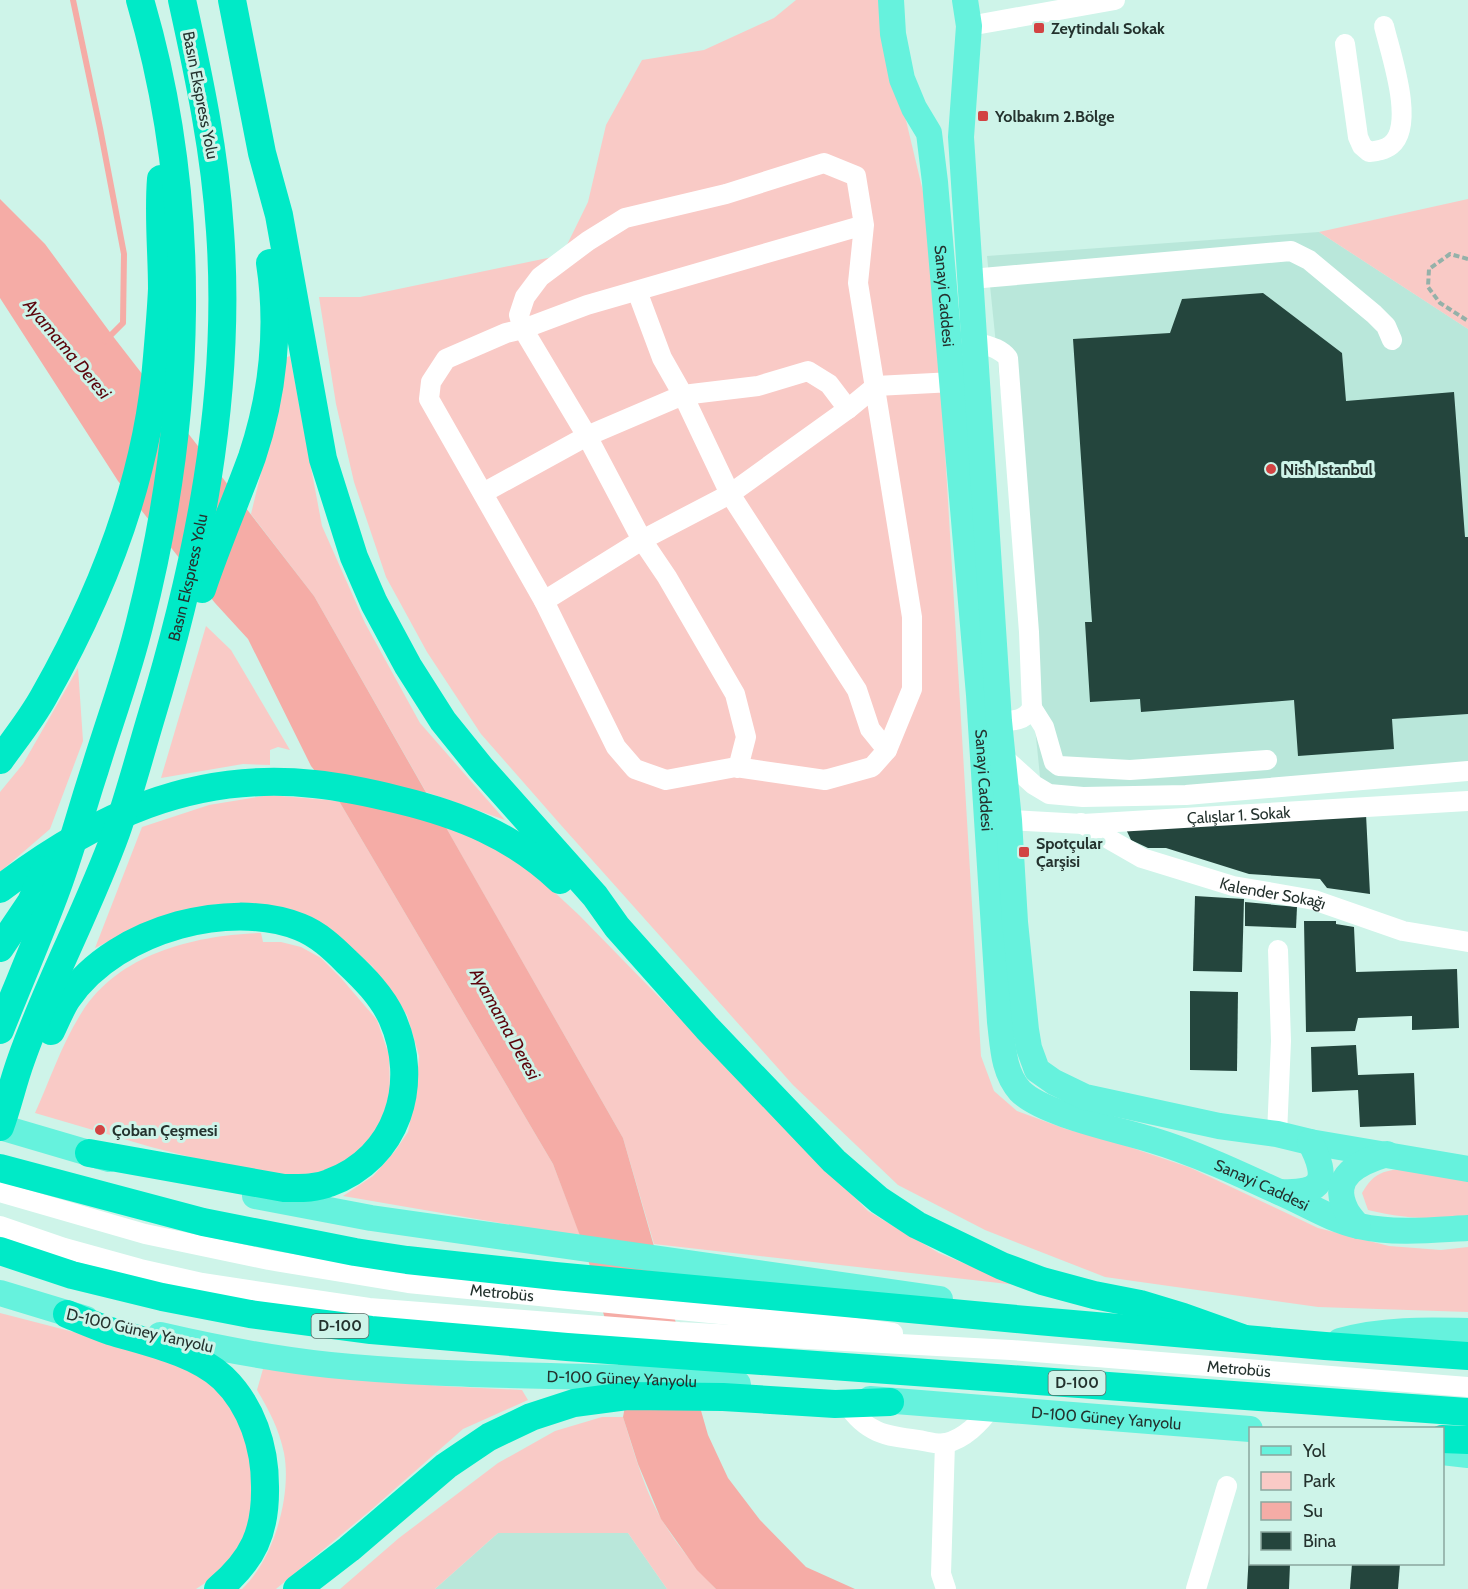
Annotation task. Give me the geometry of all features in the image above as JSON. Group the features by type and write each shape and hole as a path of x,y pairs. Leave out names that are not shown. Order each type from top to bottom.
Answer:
{"highway":[{"path":"0,1030 54,894 122,686 154,562 175,440 183,291 182,233 159,72 140,0"},
{"name":"Basın Ekspress Yolu","path":"2,1121 21,1060 116,832 171,652 193,594 200,523 214,435 222,282 220,222 210,134 182,0"},
{"path":"232,0 262,153 279,215 323,459 354,558 374,603 408,666 443,722 595,896 617,927 707,1028 834,1161 879,1200 908,1219 1002,1266 1042,1281 1094,1296 1140,1304 1242,1338"},
{"path":"0,760 44,697 71,644 102,581 131,497 149,425 157,359 162,289 161,171 169,136"},
{"path":"193,594 252,456 268,392 274,295 262,194 262,153"},
{"path":"0,948 31,902 64,827 95,769"},
{"path":"0,889 65,843 132,809 206,788 237,784 313,784 349,789 423,806 492,832 522,848 617,927"},
{"path":"2,1121 36,1062 67,999 86,978 107,959 127,946 158,931 193,922 229,917 254,918 277,920 301,927 317,936 356,970 377,993 399,1036 404,1059 404,1084 401,1106 386,1139 374,1154 328,1184 310,1188 284,1188 88,1153"},
{"path":"0,1168 75,1202 224,1226 407,1260 1038,1321 1468,1356"},
{"name":"D-100","path":"0,1251 72,1275 162,1297 250,1314 371,1330 567,1347 1468,1412"},
{"path":"67,1314 190,1358 222,1377 240,1396 260,1440 265,1470 266,1500 262,1527 255,1545 234,1575 218,1589"},
{"path":"297,1589 349,1549 446,1466 489,1437 531,1417 574,1403 627,1396 723,1397 846,1403 890,1402"},
{"path":"1444,1439 1468,1440"},
{"path":"312,1589 349,1549"}],"main road":[{"name":"Sanayi Caddesi","path":"891,0 893,34 902,79 928,133 942,243 979,695 1000,1022 1008,1074 1021,1091 1037,1103 1155,1141 1358,1226 1398,1230 1468,1228"},
{"name":"Sanayi Caddesi","path":"965,0 969,26 962,137 999,721 1026,1030 1029,1048 1037,1070 1054,1082 1085,1096 1219,1126 1277,1134 1310,1142 1468,1169"},
{"path":"914,108 935,115 951,114 964,103"},
{"path":"942,243 968,241"},
{"path":"2,1121 88,1153 220,1188 371,1218 938,1299 1038,1321"},
{"path":"1279,1192 1299,1193 1313,1190 1319,1182 1320,1162 1310,1142"},
{"path":"1358,1226 1346,1210 1341,1193 1344,1178 1355,1167 1369,1159 1387,1154"},
{"name":"D-100 Güney Yanyolu","path":"0,1293 67,1314 231,1350 330,1365 727,1383 890,1402 1249,1429"},
{"path":"1325,1346 1354,1337 1400,1332 1468,1331"},
{"path":"1444,1452 1468,1455"}],"street":[{"path":"969,26 1115,0"},
{"path":"1345,44 1358,137 1362,146 1369,152 1381,150 1391,146 1398,137 1402,116 1394,61 1384,26"},
{"path":"738,768 746,737 735,694 667,577 642,540 587,436 524,329 519,315 525,297 540,277 588,241 625,218 726,194 824,163 856,176 864,225 858,283 912,617 912,689 887,750 872,767 825,780 738,768 666,780 635,769 616,747 544,601 429,399 430,382 446,359 506,333 524,329 587,305 864,225"},
{"path":"971,279 1291,251 1308,260 1374,314 1386,326 1392,340"},
{"path":"636,291 662,358 683,395 730,494 857,690 870,729 887,750"},
{"path":"975,342 996,348 1008,358 1029,632 1032,708 1029,715 1019,720 999,721"},
{"path":"483,493 587,436 683,395 758,386 808,371 828,384 848,409"},
{"path":"544,601 642,540 730,494 848,409 876,386 953,382"},
{"path":"1032,708 1044,727 1054,762 1059,766 1130,770 1267,760"},
{"name":"Kalender Sokağı","path":"1003,757 1083,824 1142,858 1233,886 1314,900 1403,931 1468,942"},
{"path":"1049,794 1083,797 1186,795 1468,771"},
{"name":"Çalışlar 1. Sokak","path":"1009,820 1083,824 1468,801"},
{"path":"1277,1134 1281,1041 1278,950"},
{"name":"Metrobüs","path":"0,1192 75,1202 145,1234 211,1249 408,1283 841,1326 1011,1350"},
{"name":"Metrobüs","path":"0,1226 64,1248 202,1283 369,1308 679,1332 1011,1350 1468,1387"},
{"path":"846,1403 864,1424 875,1431 888,1436 945,1443 968,1432 990,1409"},
{"path":"945,1443 941,1574 946,1589"},
{"path":"1196,1589 1227,1486"}],"path":[{"path":"1468,259 1450,254 1429,269 1428,287 1440,303 1468,321"}],"shaded area":[{"path":"1319,232 1468,329 1468,767 1042,796 987,256"},
{"path":"498,1533 628,1533 667,1589 435,1589"}],"green space":[{"path":"796,0 884,0 889,49 925,200 942,400 981,1056 994,1091 1017,1111 1066,1129 1115,1142 1191,1168 1318,1228 1389,1246 1441,1250 1468,1247 1468,1312 1318,1307 1105,1277 985,1230 898,1185 793,1085 481,734 427,652 386,577 354,482 336,404 319,297 360,297 562,255 588,202 606,125 642,60 704,50 774,18"},
{"path":"1468,199 1468,329 1319,232"},
{"path":"290,356 322,526 365,623 420,723 505,820 426,792 314,596 251,514 273,423 285,358"},
{"path":"206,626 231,650 290,750 278,747 270,750 270,765 243,764 161,778"},
{"path":"78,668 83,741 50,829 0,872 0,792 23,764"},
{"path":"269,795 339,801 553,1164 581,1237 343,1196 373,1176 408,1132 416,1092 419,1056 407,1015 372,966 329,931 282,907 217,904 150,921 95,948 142,827 209,805"},
{"path":"445,826 480,839 524,864 579,915 868,1211 939,1253 1017,1285 654,1244 623,1138"},
{"path":"261,933 263,942 281,942 301,947 321,958 377,1020 389,1055 390,1092 375,1142 324,1177 261,1175 151,1147 35,1113 62,1049 82,1012 116,975 161,951 186,943"},
{"path":"1408,1168 1468,1179 1468,1217 1418,1218 1368,1210 1362,1193 1371,1180 1386,1171"},
{"path":"0,1313 155,1353 204,1377 226,1401 245,1432 253,1463 249,1530 236,1552 217,1575 196,1589 0,1589"},
{"path":"263,1369 441,1386 522,1390 528,1400 463,1429 276,1589 242,1589 263,1561 271,1544 283,1507 285,1488 286,1470 282,1444 273,1420 257,1390"},
{"path":"602,1417 623,1417 640,1470 656,1509 680,1547 716,1589 667,1589 628,1533 498,1533 435,1589 340,1589 399,1538 498,1463 555,1431"}],"water":[{"name":"Ayamama Deresi","path":"0,199 45,244 112,335 314,596 623,1138 708,1435 728,1478 760,1520 806,1567 855,1589 716,1589 697,1570 661,1519 638,1464 623,1417 627,1396 585,1249 553,1164 339,801 311,766 248,639 215,603 118,481 0,298"}],"building":[{"name":"Nish Istanbul","path":"1263,293 1342,353 1346,401 1454,392 1465,537 1468,537 1468,714 1392,719 1394,749 1298,756 1294,700 1141,712 1140,699 1090,702 1085,622 1092,622 1073,339 1170,333 1182,299"},
{"path":"1366,814 1370,894 1327,888 1320,879 1249,874 1166,848 1148,848 1131,840 1125,827"},
{"path":"1195,896 1244,899 1242,972 1193,971"},
{"path":"1245,902 1297,907 1296,928 1245,926"},
{"path":"1304,921 1336,921 1336,924 1354,927 1356,972 1457,969 1459,1028 1412,1030 1412,1016 1358,1018 1355,1031 1306,1032"},
{"path":"1190,991 1238,992 1237,1071 1190,1070"},
{"path":"1356,1045 1358,1075 1414,1073 1416,1125 1360,1127 1358,1090 1312,1092 1311,1047"},
{"path":"1249,1553 1249,1565 1290,1565 1289,1589 1247,1589"},
{"path":"1352,1565 1400,1565 1398,1589 1350,1589"}],"waterway":[{"path":"73,0 124,254 123,323 105,341"}],"place":[{"name":"Zeytindalı Sokak","path":"1039,28"},
{"name":"Yolbakım 2.Bölge","path":"983,116"},
{"name":"Nish Istanbul","path":"1271,469"},
{"name":"Spotçular Çarşisi","path":"1024,852"},
{"name":"Çoban Çeşmesi","path":"100,1130"}]}
